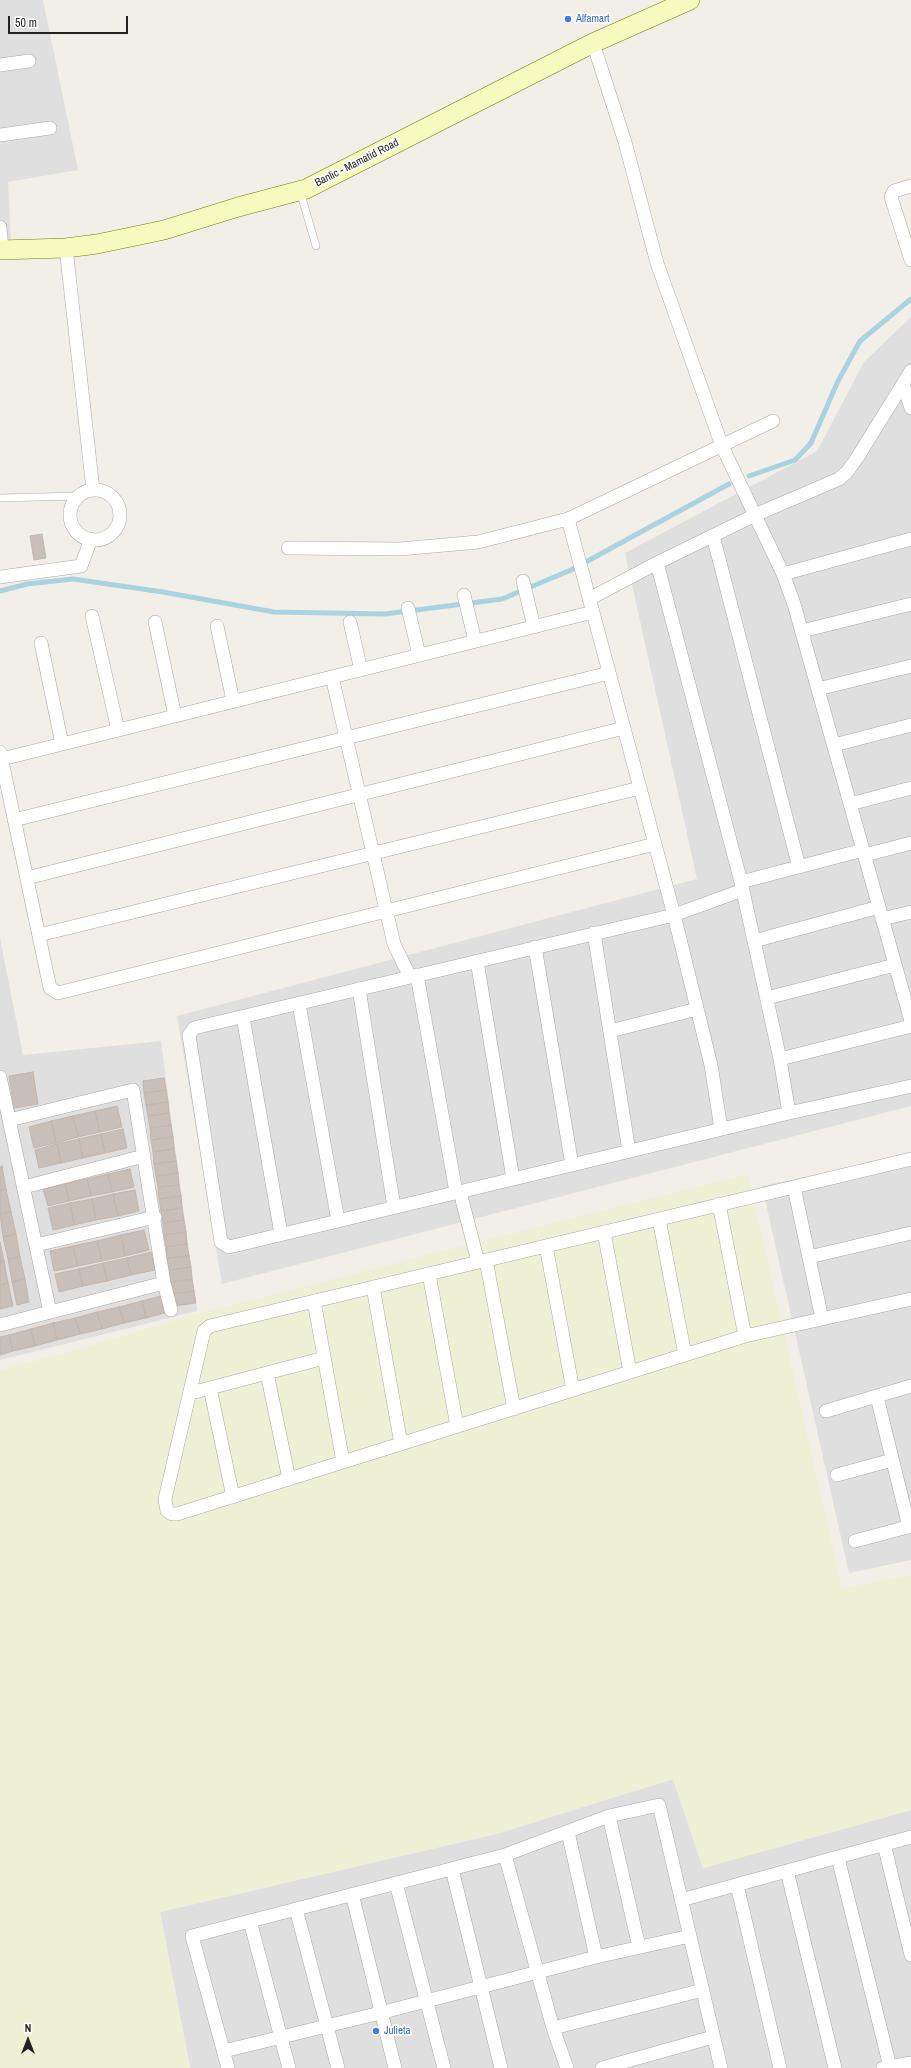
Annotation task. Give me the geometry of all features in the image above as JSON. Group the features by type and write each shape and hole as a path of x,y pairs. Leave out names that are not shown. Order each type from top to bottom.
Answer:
{"main road":[{"name":"Banlic - Mamatid Road","path":"1,250 66,248 164,230 238,207 300,191 593,43 690,0"}],"street":[{"path":"593,43 623,135 657,263 722,446 783,574 802,631 911,1021"},
{"path":"0,65 29,60"},
{"path":"0,135 50,128"},
{"path":"911,186 894,191 891,197 911,260"},
{"path":"0,227 1,250"},
{"path":"66,248 93,490"},
{"path":"589,599 657,563 755,515 839,479 847,472 857,458 911,371"},
{"path":"902,384 911,408"},
{"path":"288,548 400,549 478,542 568,519 773,421"},
{"path":"93,490 109,494 115,500 120,516 118,524 107,536 91,539 77,532 71,522 70,510 78,496 93,490"},
{"path":"568,519 674,914 711,1065 721,1129"},
{"path":"713,536 799,867"},
{"path":"0,577 81,566 91,539"},
{"path":"783,574 911,539"},
{"path":"657,563 742,886 780,1059 789,1113"},
{"path":"523,582 534,627"},
{"path":"464,595 475,641"},
{"path":"802,631 911,604"},
{"path":"408,608 419,655"},
{"path":"593,612 62,744 1,755 50,988 58,993 655,844"},
{"path":"92,616 118,730"},
{"path":"155,622 175,716"},
{"path":"350,622 361,670"},
{"path":"217,626 233,702"},
{"path":"41,644 62,744"},
{"path":"818,689 911,666"},
{"path":"14,820 609,673"},
{"path":"332,677 394,944 413,976 458,1192 482,1261 514,1409"},
{"path":"834,745 911,725"},
{"path":"27,878 624,728"},
{"path":"38,935 640,788"},
{"path":"850,804 911,788"},
{"path":"911,843 799,867 742,886 674,914 194,1028 190,1034 221,1242 229,1246 789,1113 911,1086"},
{"path":"754,941 881,913 911,912"},
{"path":"594,933 629,1151"},
{"path":"535,947 572,1165"},
{"path":"477,961 513,1179"},
{"path":"767,998 895,965"},
{"path":"359,989 394,1207"},
{"path":"299,1004 338,1220"},
{"path":"610,1031 697,1009"},
{"path":"244,1017 281,1234"},
{"path":"780,1059 911,1026"},
{"path":"0,1077 50,1312"},
{"path":"9,1120 133,1090 155,1217 164,1283 171,1310"},
{"path":"24,1187 144,1156"},
{"path":"911,1159 210,1326 204,1331 191,1393 165,1499 168,1511 172,1514 177,1514 745,1336 911,1299"},
{"path":"794,1187 822,1319"},
{"path":"719,1204 745,1336"},
{"path":"36,1245 155,1217"},
{"path":"659,1219 685,1355"},
{"path":"604,1232 630,1372"},
{"path":"809,1257 911,1233"},
{"path":"546,1246 573,1390"},
{"path":"429,1274 457,1426"},
{"path":"0,1325 164,1283"},
{"path":"374,1287 401,1444"},
{"path":"314,1301 343,1462"},
{"path":"191,1393 324,1358"},
{"path":"267,1373 289,1479"},
{"path":"826,1411 911,1386"},
{"path":"210,1388 233,1497"},
{"path":"856,1541 910,1527 877,1397"},
{"path":"837,1475 892,1460"},
{"path":"228,2068 192,1936 504,1855 609,1816 658,1804 721,2068"},
{"path":"609,1816 639,1947"},
{"path":"568,1832 596,1957"},
{"path":"681,1900 911,1837"},
{"path":"884,1844 911,1955"},
{"path":"504,1855 553,2028 567,2068"},
{"path":"838,1858 887,2067 911,2063"},
{"path":"452,1869 501,2068"},
{"path":"787,1871 835,2068"},
{"path":"396,1883 444,2068"},
{"path":"737,1885 780,2068"},
{"path":"352,1894 380,2013 395,2068"},
{"path":"296,1909 338,2068"},
{"path":"250,1921 282,2036 289,2068"},
{"path":"224,2051 380,2013 596,1957 690,1936"},
{"path":"553,2028 703,1990"},
{"path":"602,2068 713,2037"}],"lane":[{"path":"300,191 316,246"},
{"path":"0,498 78,496"}],"shaded area":[{"path":"0,0 43,0 78,170 8,182 11,241 0,241"},
{"path":"911,317 911,1106 222,1284 177,1016 697,879 625,553 817,451 864,362"},
{"path":"0,938 23,1055 161,1041 197,1311 0,1360"},
{"path":"911,1154 911,1560 849,1573 762,1186"},
{"path":"673,1779 703,1868 911,1810 911,2068 190,2068 160,1912 496,1834"}],"green space":[{"path":"748,1174 842,1588 911,1575 911,1810 703,1868 673,1779 496,1834 160,1912 190,2068 0,2068 0,1370 63,1354 198,1313"}],"building":[{"path":"42,534 46,558 34,560 30,536"},
{"path":"33,1072 38,1104 14,1108 9,1076"},
{"path":"164,1078 166,1090 144,1093 143,1081"},
{"path":"166,1090 168,1102 146,1105 144,1093"},
{"path":"168,1102 169,1113 148,1116 146,1105"},
{"path":"117,1106 122,1127 100,1132 95,1111"},
{"path":"95,1111 100,1132 78,1137 73,1116"},
{"path":"169,1113 171,1125 150,1128 148,1116"},
{"path":"73,1116 78,1137 56,1143 51,1121"},
{"path":"51,1121 56,1143 34,1148 29,1127"},
{"path":"171,1125 173,1137 151,1140 150,1128"},
{"path":"123,1129 127,1148 105,1153 101,1134"},
{"path":"101,1134 105,1153 83,1158 79,1139"},
{"path":"173,1137 174,1149 153,1152 151,1140"},
{"path":"79,1139 83,1158 61,1163 57,1144"},
{"path":"57,1144 61,1163 39,1168 35,1150"},
{"path":"174,1149 176,1161 154,1164 153,1152"},
{"path":"176,1161 178,1173 156,1176 154,1164"},
{"path":"2,1166 6,1189 0,1190 0,1167"},
{"path":"130,1169 134,1187 112,1192 108,1174"},
{"path":"178,1173 179,1185 158,1187 156,1176"},
{"path":"108,1174 112,1192 91,1196 87,1179"},
{"path":"87,1179 91,1196 69,1201 65,1184"},
{"path":"65,1184 69,1201 48,1206 43,1189"},
{"path":"179,1185 181,1196 159,1199 158,1187"},
{"path":"6,1189 11,1212 0,1214 0,1190"},
{"path":"135,1190 139,1211 118,1216 113,1194"},
{"path":"113,1194 118,1216 96,1220 92,1199"},
{"path":"181,1196 182,1208 161,1211 159,1199"},
{"path":"92,1199 96,1220 74,1225 70,1203"},
{"path":"70,1203 74,1225 53,1230 48,1208"},
{"path":"182,1208 184,1220 163,1223 161,1211"},
{"path":"11,1212 16,1234 3,1237 0,1214"},
{"path":"184,1220 186,1232 164,1235 163,1223"},
{"path":"144,1230 149,1250 125,1256 121,1235"},
{"path":"186,1232 187,1244 166,1247 164,1235"},
{"path":"16,1234 20,1257 8,1259 3,1237"},
{"path":"121,1235 125,1256 102,1261 97,1241"},
{"path":"97,1241 102,1261 78,1266 73,1246"},
{"path":"0,1242 4,1261 0,1262"},
{"path":"187,1244 189,1256 167,1258 166,1247"},
{"path":"73,1246 78,1266 54,1271 50,1251"},
{"path":"151,1252 155,1270 131,1275 127,1258"},
{"path":"189,1256 191,1267 169,1270 167,1258"},
{"path":"20,1257 25,1279 12,1282 8,1259"},
{"path":"127,1258 131,1275 107,1281 103,1263"},
{"path":"4,1261 8,1283 0,1285 0,1262"},
{"path":"103,1263 107,1281 83,1286 79,1269"},
{"path":"191,1267 192,1279 171,1282 169,1270"},
{"path":"79,1269 83,1286 59,1292 55,1274"},
{"path":"25,1279 29,1302 17,1305 12,1282"},
{"path":"192,1279 194,1291 172,1294 171,1282"},
{"path":"8,1283 13,1306 0,1309 0,1285"},
{"path":"194,1291 196,1303 174,1306 172,1294"},
{"path":"164,1295 168,1312 146,1318 142,1301"},
{"path":"142,1301 146,1318 124,1323 119,1307"},
{"path":"119,1307 124,1323 102,1329 97,1312"},
{"path":"97,1312 102,1329 80,1334 75,1318"},
{"path":"75,1318 80,1334 57,1340 53,1323"},
{"path":"53,1323 57,1340 35,1346 31,1329"},
{"path":"31,1329 35,1346 13,1351 9,1335"},
{"path":"9,1335 13,1351 0,1355 0,1337"}],"waterway":[{"path":"749,476 795,460 811,443 838,381 860,341 911,299"},
{"path":"0,591 27,584 73,579 163,592 274,612 385,614 502,599 571,570 729,484"}],"place":[{"name":"Alfamart","path":"568,19"},
{"name":"Julieta","path":"376,2031"}]}
